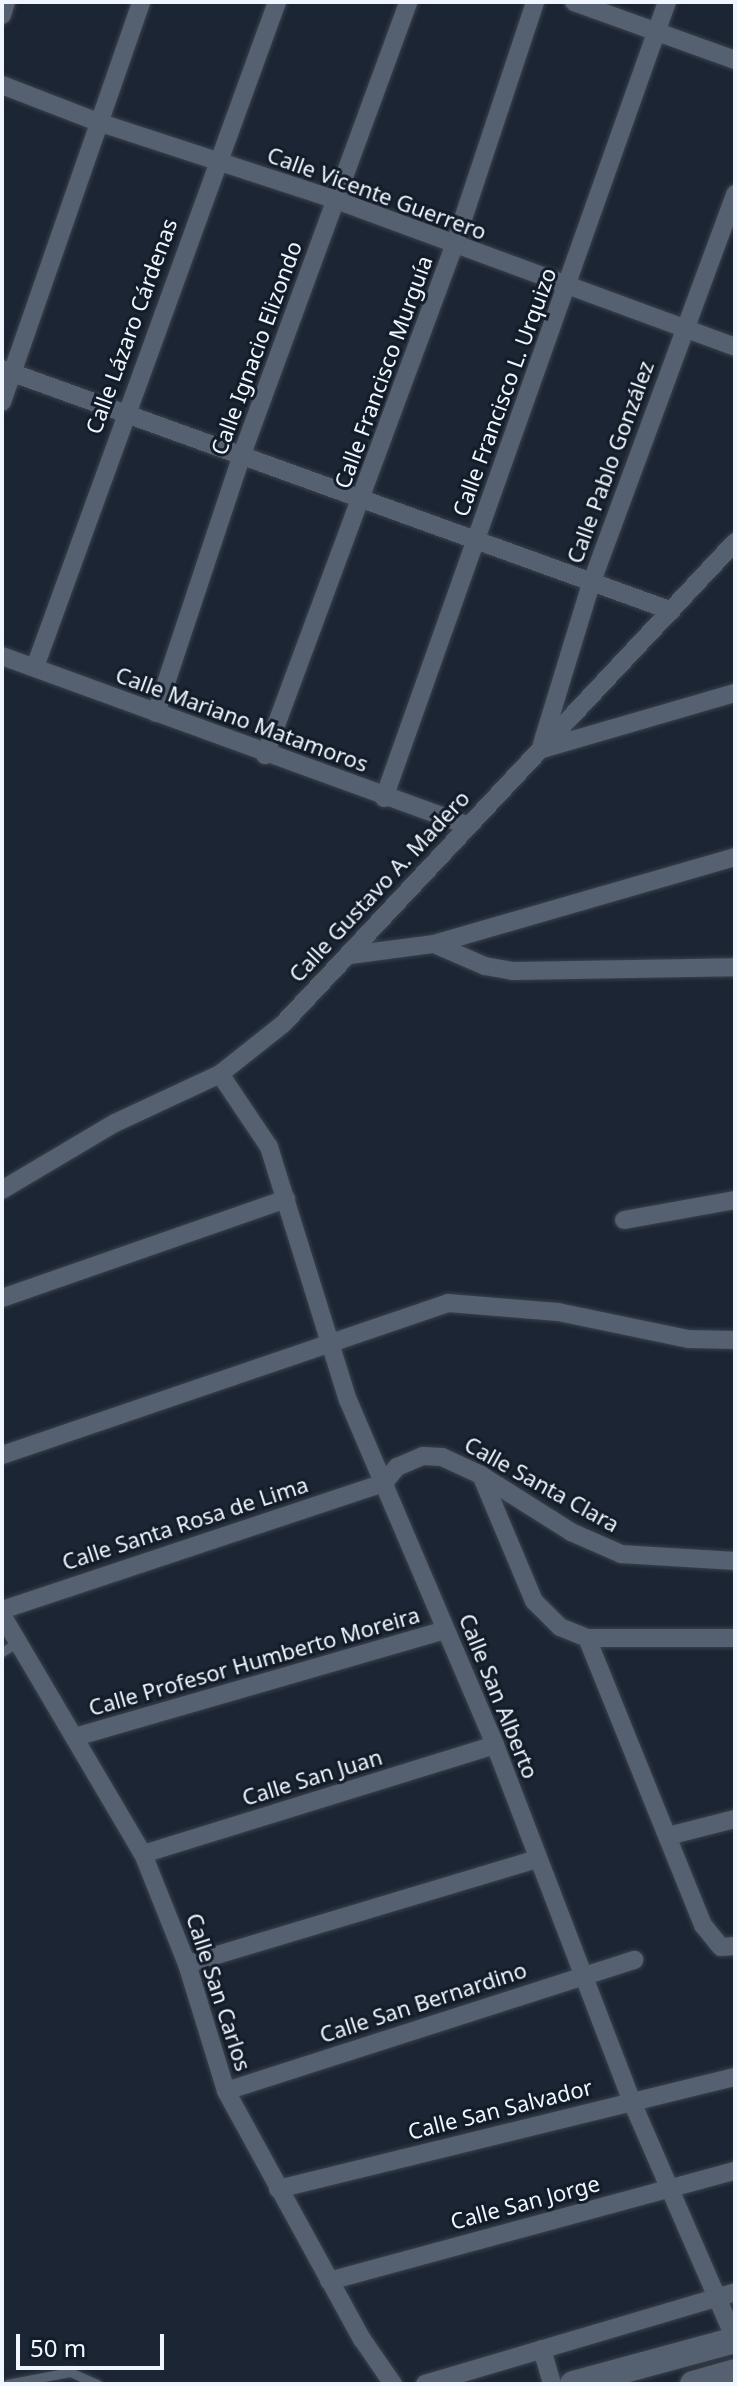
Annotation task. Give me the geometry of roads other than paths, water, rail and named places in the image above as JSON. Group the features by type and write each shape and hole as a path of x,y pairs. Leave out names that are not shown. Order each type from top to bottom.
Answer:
{"main road":[{"path":"573,2384 735,2340"},
{"path":"701,2383 735,2372"}],"street":[{"path":"2,15 6,2"},
{"path":"2,402 7,371 141,2"},
{"name":"Calle Lázaro Cárdenas","path":"35,667 215,160 277,2"},
{"name":"Calle Ignacio Elizondo","path":"156,713 241,457 408,2"},
{"name":"Calle Francisco Murguía","path":"265,755 454,246 535,2"},
{"path":"574,2 735,60"},
{"name":"Calle Francisco L. Urquizo","path":"384,798 667,2"},
{"name":"Calle Vicente Guerrero","path":"2,85 98,122 336,200 567,288 735,347"},
{"name":"Calle Pablo González","path":"540,750 591,584 735,194"},
{"path":"7,371 672,611"},
{"name":"Calle Gustavo A. Madero","path":"2,1190 115,1123 220,1074 283,1024 350,955 466,825 735,542"},
{"name":"Calle Mariano Matamoros","path":"2,656 265,755 466,825"},
{"path":"540,750 735,693"},
{"path":"350,955 434,944 735,857"},
{"path":"434,944 485,966 514,971 735,967"},
{"name":"Calle San Alberto","path":"220,1074 269,1147 328,1340 384,1483 495,1745 667,2188 714,2299 735,2340"},
{"path":"2,1298 286,1199"},
{"path":"624,1220 735,1200"},
{"path":"2,1455 328,1340 423,1309 460,1302 558,1312 688,1339 735,1340"},
{"name":"Calle Santa Clara","path":"384,1483 397,1467 423,1456 442,1457 481,1475 571,1532 621,1554 735,1561"},
{"path":"481,1475 534,1601 560,1627 587,1638 735,1638"},
{"name":"Calle Santa Rosa de Lima","path":"2,1612 384,1483"},
{"name":"Calle San Carlos","path":"2,1612 143,1854 187,1964 226,2091 329,2281 393,2384"},
{"name":"Calle Profesor Humberto Moreira","path":"75,1737 446,1630"},
{"path":"587,1638 703,1925 721,1947 735,1946"},
{"name":"Calle San Juan","path":"143,1854 495,1745"},
{"path":"668,1836 735,1819"},
{"path":"187,1964 538,1859"},
{"name":"Calle San Bernardino","path":"226,2091 635,1960"},
{"name":"Calle San Salvador","path":"278,2189 735,2077"},
{"name":"Calle San Jorge","path":"329,2281 735,2171"},
{"path":"425,2384 735,2292"},
{"path":"542,2349 552,2384"}],"lane":[{"path":"2,1652 19,1641"},
{"path":"690,2352 701,2383"},
{"path":"7,2384 70,2372 97,2384"}]}
